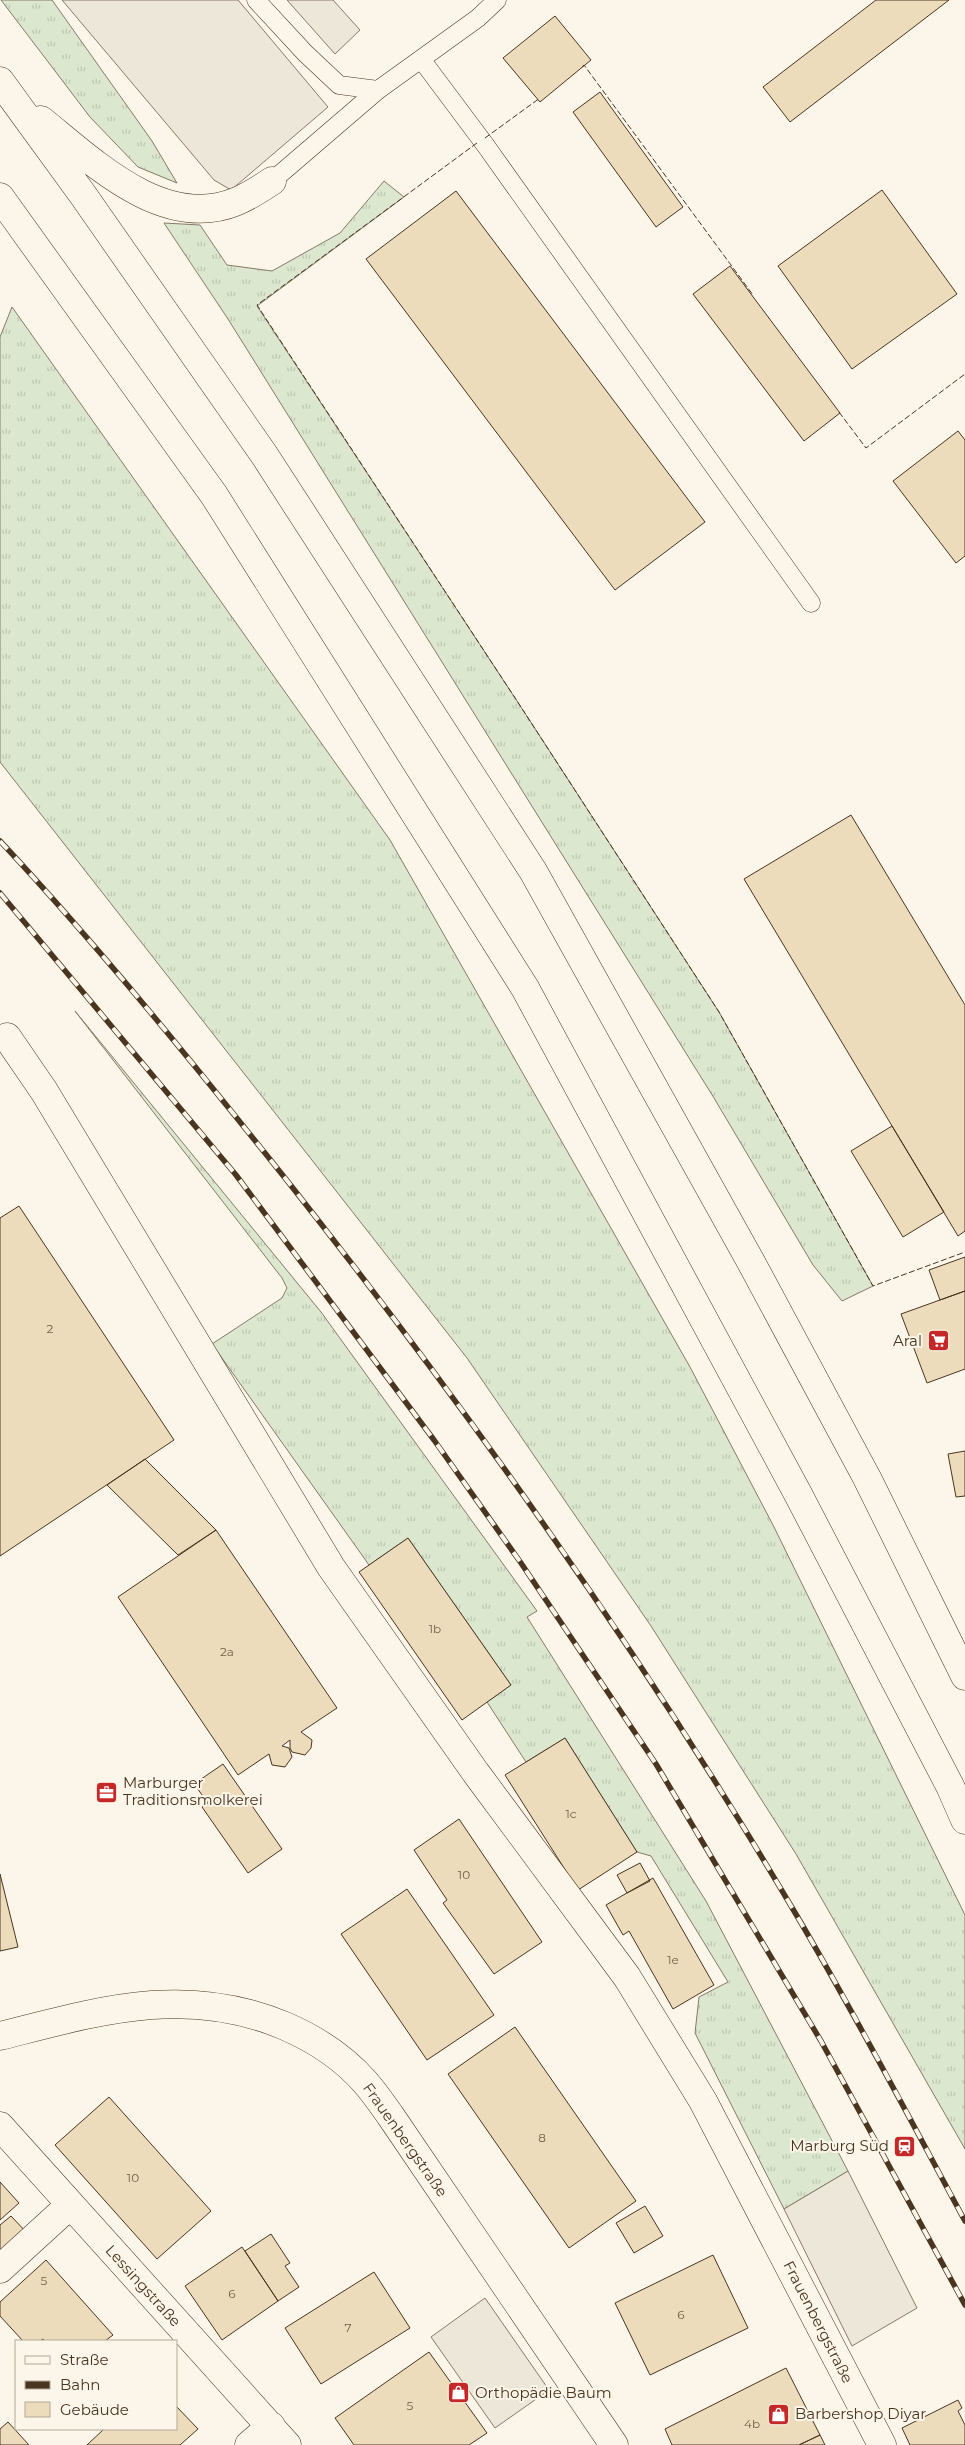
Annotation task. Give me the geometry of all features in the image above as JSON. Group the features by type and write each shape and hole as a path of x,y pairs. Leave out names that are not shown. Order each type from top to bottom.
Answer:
{"main road":[{"path":"7,90 110,174 130,188 153,199 182,207 211,207 234,202 272,181"},
{"path":"7,90 265,456 533,870 760,1279 867,1478 965,1676"},
{"path":"0,197 214,495 525,988 798,1494 945,1777 965,1820"},
{"name":"Frauenbergstraße","path":"7,1037 44,1091 331,1567 476,1773 627,1977 703,2100 882,2445"},
{"name":"Frauenbergstraße","path":"0,2036 63,2020 148,2005 186,2003 239,2010 310,2037 339,2058 364,2081 390,2115 614,2445"},
{"name":"Lessingstraße","path":"0,2126 279,2435"},
{"path":"0,2269 70,2205"},
{"path":"249,2445 279,2435"}],"lane":[{"path":"256,0 305,53 339,85 378,90"},
{"path":"272,181 378,90 478,18 497,0"},
{"path":"421,59 492,154 811,603"}],"green space":[{"path":"1,0 52,0 152,141 177,183 138,167 90,117"},
{"path":"384,181 404,197 257,306 719,1012 873,1286 842,1301 813,1265 714,1098 228,319 164,223 200,225 227,265 272,271 340,233"},
{"path":"12,307 390,840 690,1367 773,1525 965,1915 965,2149 796,1854 651,1626 467,1358 0,762 0,337"},
{"path":"75,1011 321,1312 537,1611 527,1617 706,1901 848,2171 784,2209 695,2033 699,1997 728,1982 651,1856 637,1852 565,1738 526,1762 487,1702 511,1685 408,1538 369,1565 212,1344 282,1298 287,1288 282,1278"}],"shaded area":[{"path":"62,0 238,0 328,107 231,190 214,180"},
{"path":"287,0 333,0 360,30 335,54"},
{"path":"848,2171 917,2308 852,2346 784,2209"},
{"path":"485,2298 549,2390 495,2428 431,2337"}],"building":[{"path":"876,0 949,0 790,122 763,87"},
{"path":"555,16 591,60 540,102 503,58"},
{"path":"600,92 683,207 656,227 573,112"},
{"path":"882,190 957,294 852,369 778,266"},
{"path":"456,191 705,522 615,590 366,259"},
{"path":"730,266 840,413 804,441 693,294"},
{"path":"958,431 965,440 965,556 956,563 893,481"},
{"path":"851,815 965,1005 965,1231 958,1236 744,879"},
{"path":"892,1126 944,1212 903,1237 851,1151"},
{"path":"19,1206 174,1440 0,1556 0,1218"},
{"path":"965,1257 965,1291 940,1300 929,1270"},
{"name":"Aral","path":"965,1291 965,1369 927,1383 901,1314"},
{"path":"965,1451 965,1496 956,1497 948,1454"},
{"path":"145,1459 216,1530 178,1555 107,1485"},
{"path":"216,1530 337,1708 301,1732 312,1740 311,1748 305,1755 292,1752 290,1740 282,1746 289,1748 292,1757 285,1767 272,1765 269,1754 238,1775 118,1597"},
{"path":"408,1538 511,1685 462,1720 359,1572"},
{"path":"565,1738 637,1852 578,1890 505,1775"},
{"path":"223,1764 282,1849 248,1873 202,1807 208,1803 194,1784"},
{"path":"459,1819 542,1942 494,1974 443,1903 447,1900 414,1850"},
{"path":"640,1863 650,1881 627,1893 617,1875"},
{"path":"0,1874 18,1947 0,1951"},
{"path":"653,1878 714,1985 673,2009 629,1931 623,1935 606,1905"},
{"path":"407,1889 494,2015 427,2060 341,1934"},
{"path":"515,2027 636,2201 569,2248 448,2074"},
{"path":"109,2097 211,2211 157,2259 55,2145"},
{"path":"0,2182 19,2203 0,2220"},
{"path":"645,2206 663,2236 634,2253 616,2223"},
{"path":"11,2216 28,2234 0,2259 0,2225"},
{"path":"271,2234 290,2263 285,2266 299,2287 278,2301 245,2251"},
{"path":"242,2247 278,2301 222,2340 185,2286"},
{"path":"713,2255 748,2328 650,2375 615,2303"},
{"path":"46,2260 113,2335 106,2340 22,2340 0,2316 0,2302"},
{"path":"374,2272 410,2328 321,2384 285,2328"},
{"path":"429,2352 487,2433 469,2445 354,2445 335,2418"},
{"path":"786,2368 820,2435 799,2445 672,2445 665,2429"},
{"path":"958,2400 962,2408 958,2411 965,2425 965,2445 910,2445 902,2428"},
{"path":"178,2408 198,2429 180,2445 87,2445 103,2430 178,2430"},
{"path":"8,2422 29,2445 0,2445 0,2429"},
{"path":"820,2435 825,2445 799,2445"}],"railway":[{"path":"0,841 110,964 285,1178 422,1356 554,1538 679,1725 797,1916 862,2030 965,2221"},
{"path":"0,893 236,1175 434,1440 521,1563 656,1764 821,2041 965,2305"}],"fence":[{"path":"582,67 584,65 753,295"},
{"path":"485,138 540,98"},
{"path":"477,143 257,305 719,1012 873,1286 965,1252"},
{"path":"839,412 866,448 965,374"}],"place":[{"name":"Aral","path":"938,1341"},
{"name":"Marburger Traditionsmolkerei","path":"107,1792"},
{"name":"Marburg Süd","path":"905,2146"},
{"name":"Orthopädie Baum","path":"459,2393"},
{"name":"Barbershop Diyar","path":"779,2414"}]}
